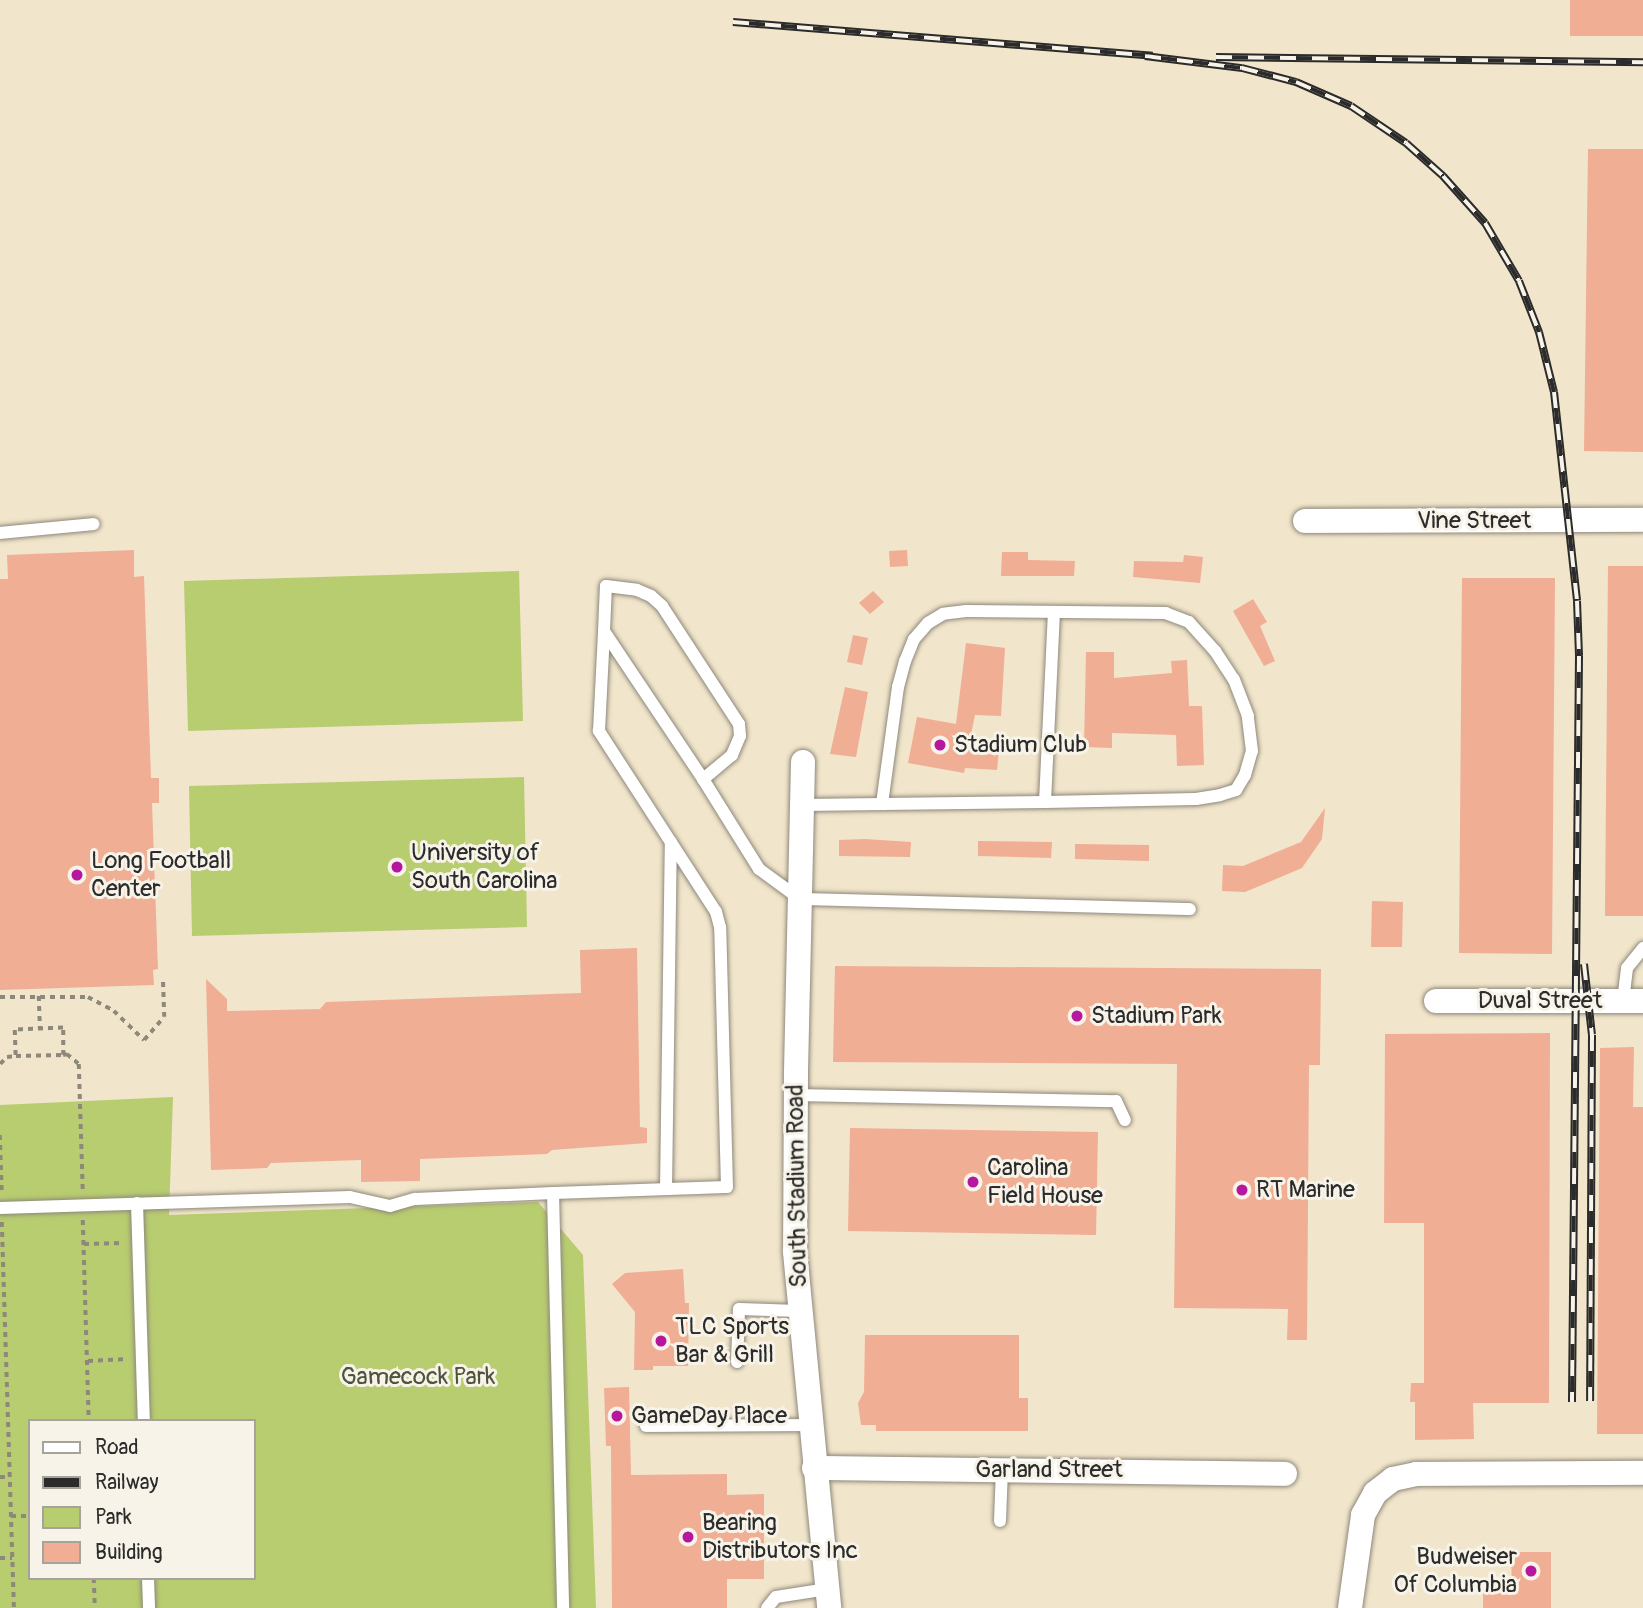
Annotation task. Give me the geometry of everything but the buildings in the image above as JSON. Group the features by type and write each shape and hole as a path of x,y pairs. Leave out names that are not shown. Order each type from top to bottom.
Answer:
{"street":[{"name":"Vine Street","path":"1305,521 1643,520"},
{"name":"South Stadium Road","path":"803,762 795,1095 795,1252 828,1599"},
{"name":"Duval Street","path":"1436,1000 1633,1001"},
{"name":"Garland Street","path":"814,1468 1285,1474"},
{"path":"1350,1608 1363,1516 1375,1493 1393,1479 1416,1474 1643,1473"}],"lane":[{"path":"0,533 94,524"},
{"path":"1,1208 350,1197 390,1206 415,1199 727,1187 720,927 716,912 599,731 606,586 636,590 652,596 662,606 739,724 740,736 732,755 703,779"},
{"path":"802,805 1045,802 1196,799 1220,795 1236,790 1245,775 1252,751 1248,716 1234,680 1215,651 1189,622 1166,613 966,611 943,614 928,623 914,639 898,687 882,804"},
{"path":"1045,802 1054,612"},
{"path":"604,631 703,779 759,869 800,899 1190,909"},
{"path":"666,1189 671,842"},
{"path":"1633,1001 1627,968 1643,948"},
{"path":"795,1095 1116,1101 1125,1120"},
{"path":"553,1193 562,1608"},
{"path":"137,1203 144,1419"},
{"path":"737,1362 739,1309 800,1311"},
{"path":"646,1426 810,1425"},
{"path":"1000,1521 1002,1470"},
{"path":"148,1580 149,1608"},
{"path":"767,1608 776,1597 828,1599"}],"path":[{"path":"0,997 79,995 95,1000 126,1021 144,1040 164,1017 163,979"},
{"path":"39,996 40,1029"},
{"path":"16,1056 15,1030 63,1028 63,1055"},
{"path":"0,1063 7,1057 63,1055 74,1058 79,1070 89,1419"},
{"path":"0,1135 1,1246 14,1608"},
{"path":"84,1244 139,1242"},
{"path":"88,1361 142,1359"},
{"path":"0,1363 6,1362"},
{"path":"0,1477 10,1477"},
{"path":"11,1516 28,1517"},
{"path":"0,1559 12,1558"},
{"path":"94,1580 95,1608"}],"green space":[{"path":"519,571 523,721 188,731 184,581"},
{"path":"524,777 527,927 192,936 189,786"},
{"name":"Gamecock Park","path":"173,1097 169,1215 538,1202 583,1255 596,1608 0,1608 0,1105"}],"railway":[{"path":"733,22 1153,56"},
{"path":"1145,56 1242,68 1296,82 1351,106 1406,143 1443,176 1485,223 1519,281 1539,332 1554,392 1577,601 1579,656 1572,1402"},
{"path":"1216,57 1643,62"},
{"path":"1584,964 1592,1035 1590,1401"}],"place":[{"name":"Stadium Club","path":"940,745"},
{"name":"University of South Carolina","path":"397,867"},
{"name":"Long Football Center","path":"77,875"},
{"name":"Stadium Park","path":"1077,1016"},
{"name":"Carolina Field House","path":"973,1182"},
{"name":"RT Marine","path":"1242,1190"},
{"name":"TLC Sports Bar & Grill","path":"661,1341"},
{"name":"GameDay Place","path":"617,1416"},
{"name":"Bearing Distributors Inc","path":"688,1537"},
{"name":"Budweiser Of Columbia","path":"1531,1571"}]}
